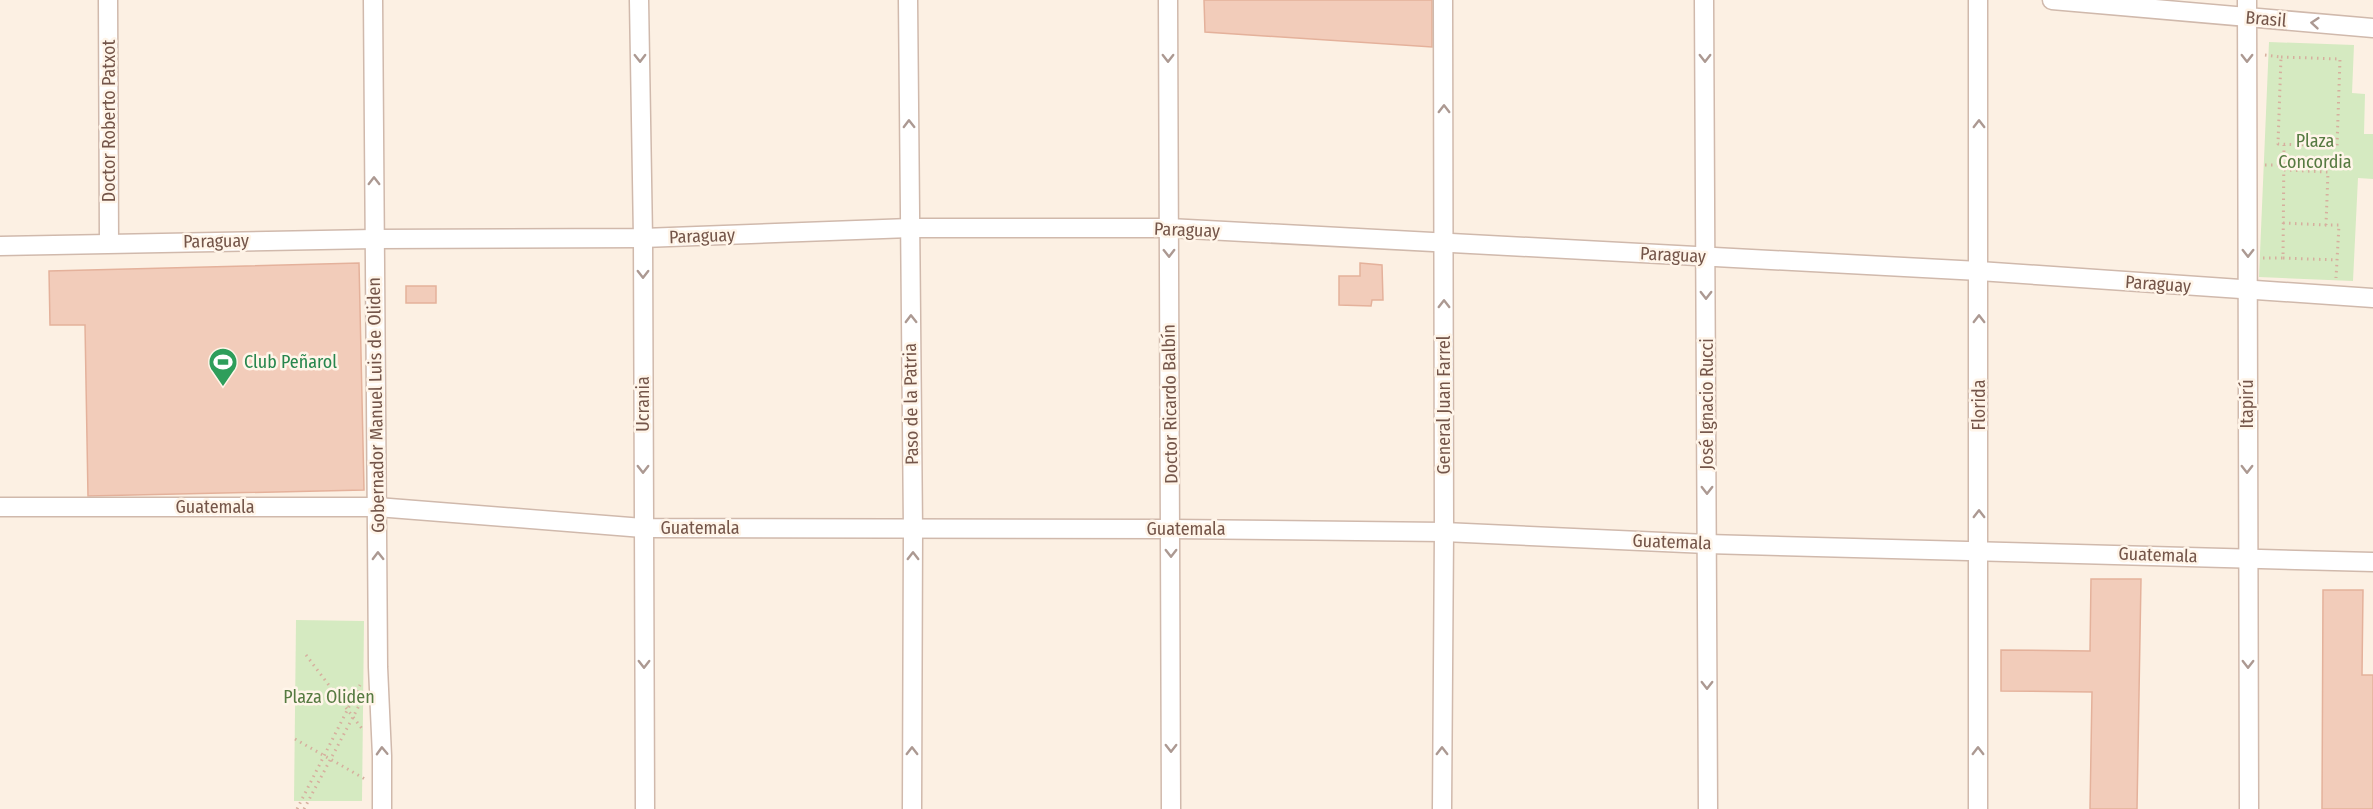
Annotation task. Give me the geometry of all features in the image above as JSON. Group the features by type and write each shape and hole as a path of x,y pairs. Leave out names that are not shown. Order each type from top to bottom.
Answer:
{"street":[{"name":"Doctor Roberto Patxot","path":"108,0 109,243"},
{"name":"Gobernador Manuel Luis de Oliden","path":"373,0 378,667 382,809"},
{"name":"Ucrania","path":"639,0 643,238 645,809"},
{"name":"Paso de la Patria","path":"908,0 913,530 912,809"},
{"name":"Doctor Ricardo Balbín","path":"1168,0 1171,809"},
{"name":"General Juan Farrel","path":"1442,809 1443,0"},
{"name":"José Ignacio Rucci","path":"1704,0 1708,809"},
{"name":"Florida","path":"1978,0 1978,809"},
{"name":"Brasil","path":"2052,0 2247,9 2373,28"},
{"name":"Itapirú","path":"2247,9 2248,809"},
{"name":"Paraguay","path":"0,246 374,239 643,238 910,228 1169,228 1979,270 2373,298"},
{"name":"Guatemala","path":"0,507 377,507 643,528 1444,532 1707,543 2373,562"}],"path":[{"path":"2281,57 2340,59 2337,146 2284,145 2278,144 2281,57"},
{"path":"2283,258 2284,145"},
{"path":"2284,170 2328,172 2326,225"},
{"path":"2283,224 2339,225 2335,295"},
{"path":"2248,258 2337,260"},
{"path":"306,655 365,732"},
{"path":"297,809 363,678"},
{"path":"304,809 363,697"},
{"path":"294,739 382,789"}],"green space":[{"name":"Plaza Concordia","path":"2269,42 2354,45 2352,93 2365,94 2364,134 2373,134 2373,179 2358,178 2353,281 2259,277"},
{"name":"Plaza Oliden","path":"296,620 364,621 362,801 294,801"}],"building":[{"path":"1204,0 1432,0 1432,47 1205,32"},
{"name":"Club Peñarol","path":"359,263 364,490 88,496 85,325 50,325 49,271"},
{"path":"1360,263 1382,265 1383,300 1372,300 1371,306 1339,305 1339,276 1360,276"},
{"path":"406,286 436,286 436,303 406,303"},
{"path":"2091,579 2141,579 2137,809 2090,809 2092,692 2001,691 2001,650 2090,651"},
{"path":"2323,590 2363,590 2362,675 2373,675 2373,809 2322,809"}],"place":[{"name":"Club Peñarol","path":"223,388"}]}
